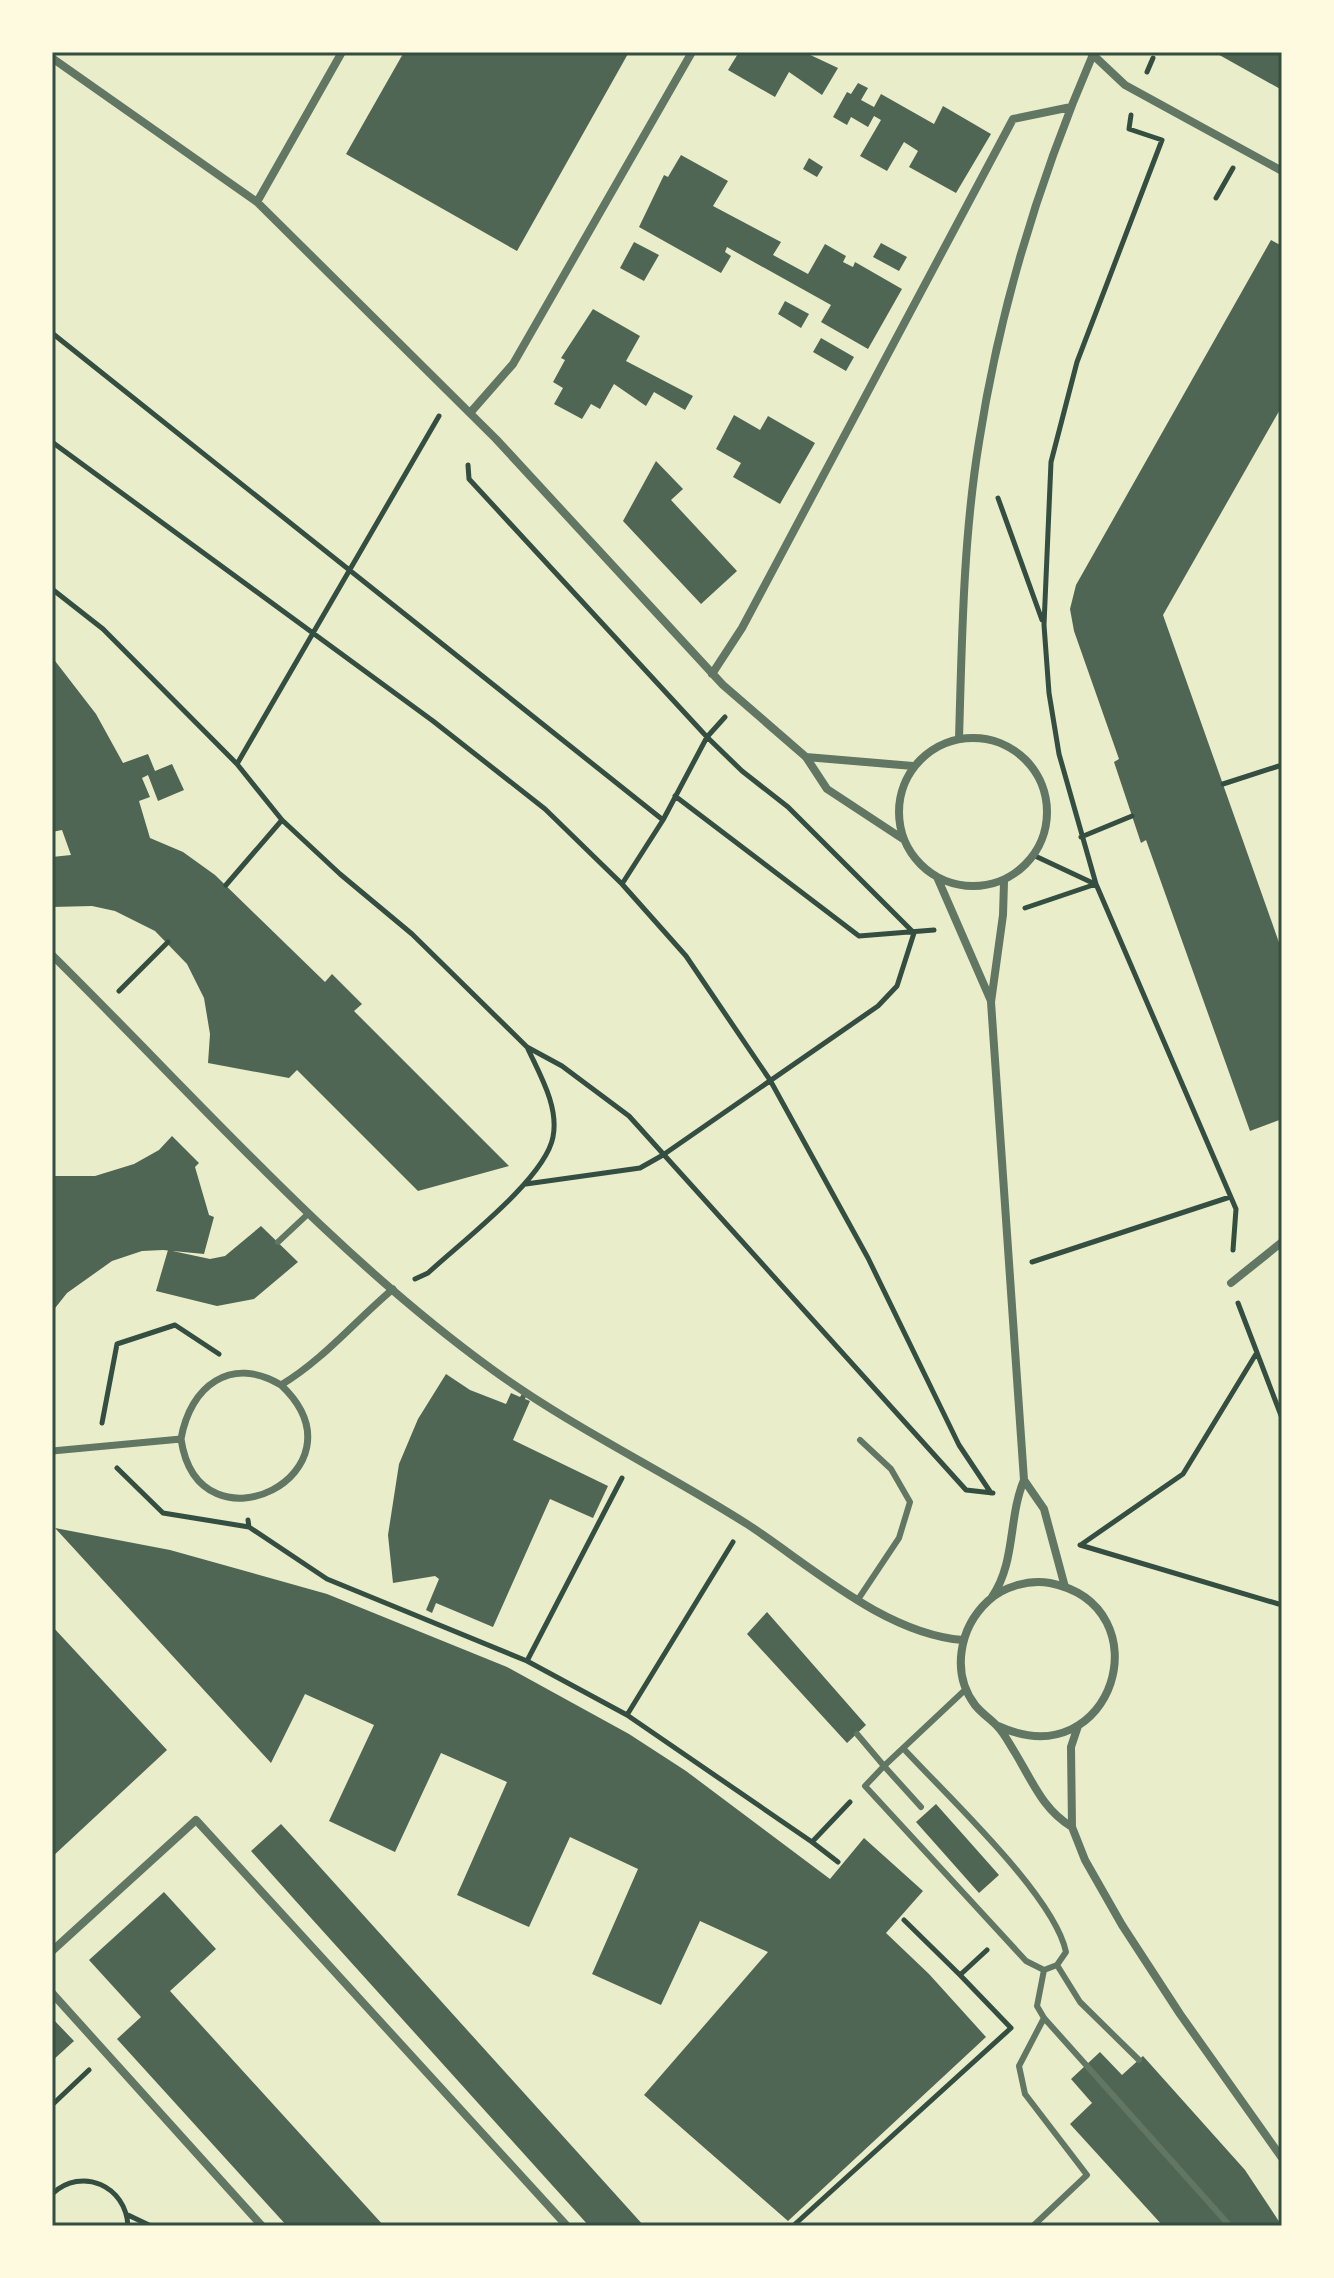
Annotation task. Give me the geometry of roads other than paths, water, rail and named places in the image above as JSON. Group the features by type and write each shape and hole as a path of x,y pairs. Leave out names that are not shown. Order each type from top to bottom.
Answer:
{"street":[{"path":"257,202 342,52"},
{"path":"470,413 513,364 692,52"},
{"path":"959,739 968,534 979,442 1014,273 1071,107 1093,53 1125,85 1282,171"},
{"path":"52,58 257,202 470,413 712,674 740,702 806,757 827,789 903,839 917,861 937,877 970,886 1004,882 1033,855 1047,821 1042,784 1033,767 1005,744 987,738 959,739 936,746 913,766 899,801 903,839"},
{"path":"712,674 742,628 1013,119 1071,107"},
{"path":"806,757 913,766"},
{"path":"937,877 991,1002"},
{"path":"1004,882 1003,915 991,1002 1012,1268 1024,1480 1017,1497 1005,1575 992,1597 979,1610 963,1640 962,1673 974,1704 998,1726 1030,1775 1037,1794 1056,1817 1072,1827"},
{"path":"52,955 309,1213 393,1289 494,1371 745,1523 912,1629 941,1638 963,1640"},
{"path":"1231,1283 1282,1242"},
{"path":"281,1385 309,1369 393,1289"},
{"path":"248,1373 281,1385 301,1410 307,1427 306,1450 292,1478 278,1490 244,1499 228,1497 199,1480 188,1465 181,1439 192,1402 216,1380 248,1373"},
{"path":"52,1451 181,1439"},
{"path":"1024,1480 1044,1509 1052,1548 1065,1587"},
{"path":"992,1597 1027,1583 1065,1587 1099,1612 1107,1624 1115,1652 1107,1694 1090,1718 1078,1726 1048,1737 1030,1737 998,1726"},
{"path":"1078,1726 1071,1747 1072,1827 1085,1860 1122,1925 1180,2014 1282,2158"},
{"path":"52,1951 196,1820 567,2226"},
{"path":"52,1993 262,2226"}],"lane":[{"path":"278,1242 309,1213"},
{"path":"859,1598 899,1538 910,1502 891,1469 860,1440"},
{"path":"903,1748 1042,1900 1062,1932 1066,1952 1057,1965 1044,1970 1026,1961 865,1786 884,1766 903,1748 966,1689"},
{"path":"857,1734 921,1807"},
{"path":"1057,1965 1080,2002 1139,2060"},
{"path":"1044,1970 1037,2006 1044,2018 1230,2226"},
{"path":"1033,2226 1087,2175 1025,2094 1019,2066 1044,2018"}]}
